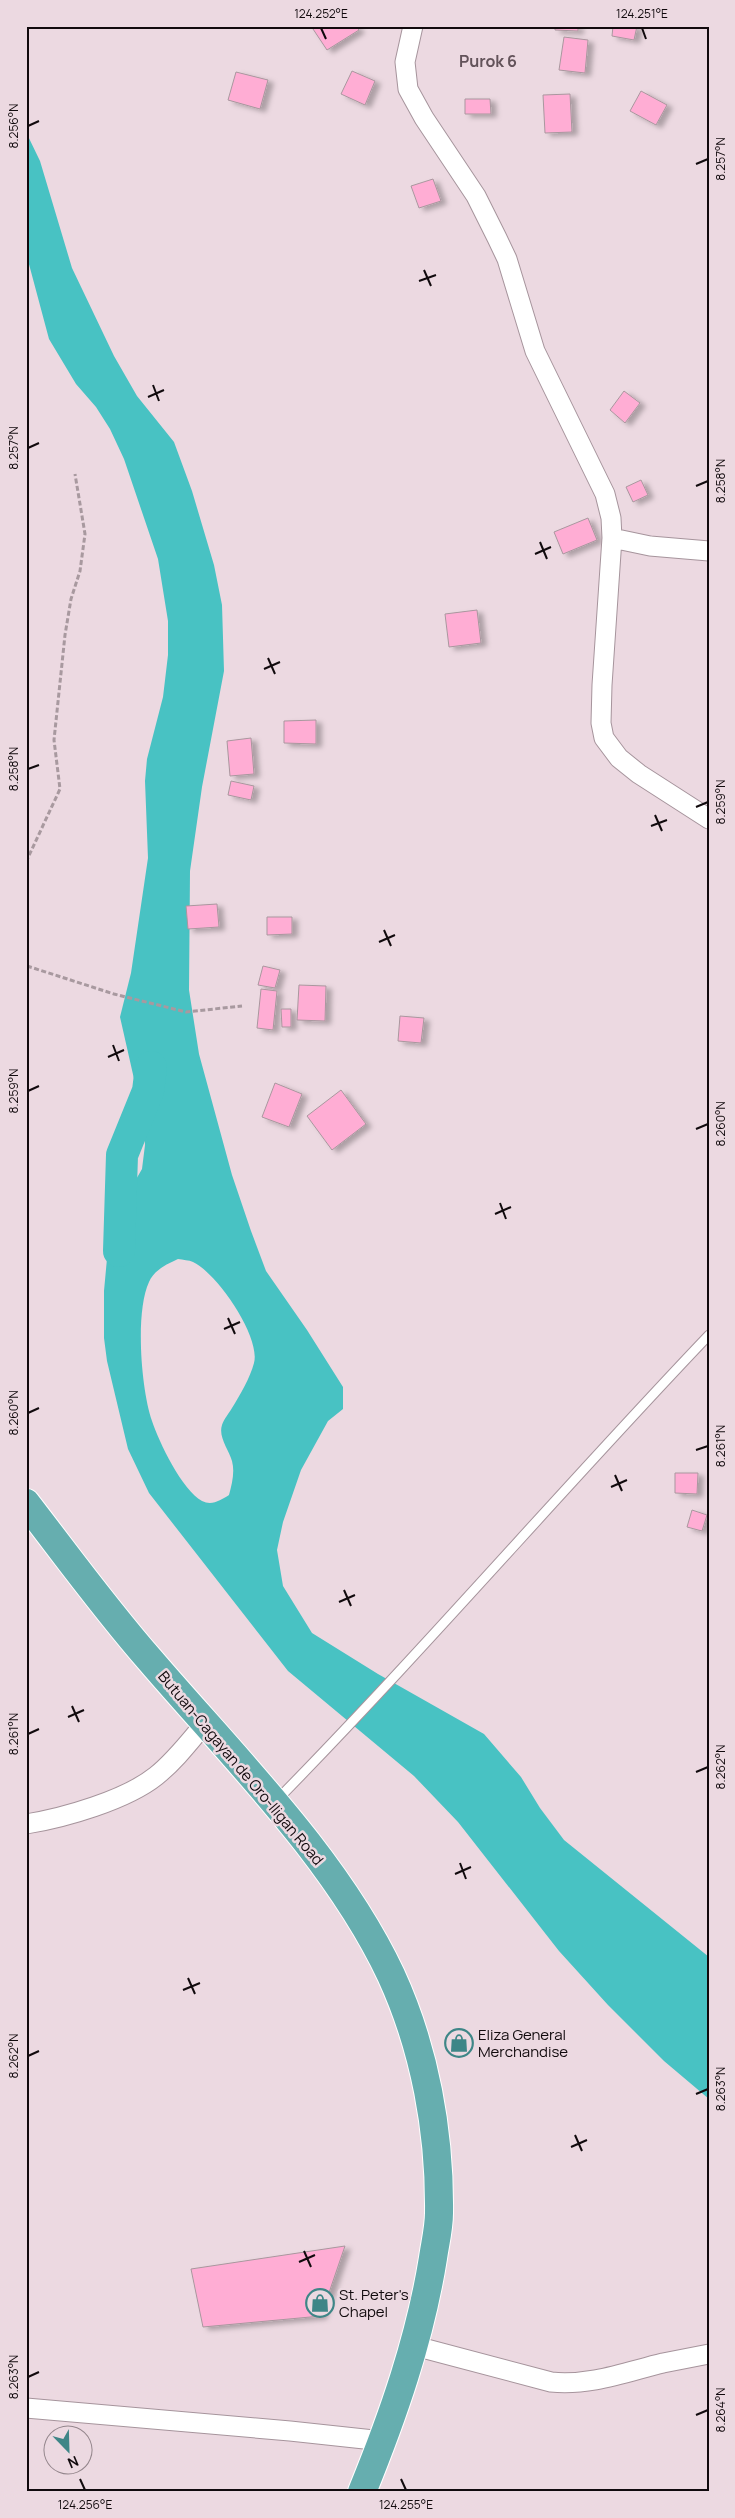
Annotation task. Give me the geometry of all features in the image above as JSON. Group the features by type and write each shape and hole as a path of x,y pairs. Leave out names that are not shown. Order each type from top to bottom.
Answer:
{"highway":[{"name":"Butuan-Cagayan de Oro-Iligan Road","path":"26,1503 149,1660 206,1722 306,1842 372,1939 394,1984 426,2075 438,2178 439,2216 430,2277 415,2346 382,2442 362,2492"}],"street":[{"path":"413,26 405,62 408,89 424,118 476,196 507,259 535,351 605,494 611,518 612,538 602,685 601,723 604,738 618,758 639,774 709,819"},
{"path":"612,538 650,546 709,551"},
{"path":"26,1824 46,1821 110,1801 155,1777 178,1755 206,1722"},
{"path":"415,2346 562,2384 608,2378 664,2363 709,2354"},
{"path":"26,2408 290,2431 382,2442"}],"lane":[{"path":"274,1803 397,1675 605,1444 709,1335"}],"path":[{"path":"26,862 60,789 54,740 66,626 71,599 80,571 85,534 75,474"},
{"path":"27,966 186,1012 242,1006"}],"water":[{"path":"26,132 40,161 72,268 114,356 137,396 174,442 192,491 214,565 222,605 224,671 202,787 190,871 189,990 199,1054 232,1175 266,1271 307,1330 343,1387 343,1409 328,1421 301,1470 283,1522 277,1550 283,1586 312,1633 378,1674 484,1734 521,1777 540,1808 564,1840 709,1957 709,2099 664,2061 608,2005 559,1951 458,1822 414,1776 288,1671 149,1493 128,1449 107,1361 104,1338 104,1291 109,1237 116,1214 142,1169 145,1145 144,1123 120,1017 131,973 148,858 145,781 147,759 163,697 168,655 168,621 158,559 124,459 110,429 96,407 76,384 49,339 26,253","holes":["178,1259 191,1261 203,1268 225,1292 244,1323 251,1338 254,1352 254,1363 250,1375 224,1421 221,1430 233,1465 233,1478 229,1495 213,1503 202,1501 194,1495 172,1465 152,1421 145,1390 141,1351 142,1312 145,1295 154,1274 165,1265"]}],"building":[{"path":"311,26 356,26 359,30 327,50"},
{"path":"555,26 578,26 578,31 555,30"},
{"path":"613,26 637,26 634,40 612,36"},
{"path":"564,37 588,40 585,73 559,70"},
{"path":"352,71 375,81 365,105 341,94"},
{"path":"236,72 268,80 260,109 228,100"},
{"path":"641,91 667,105 656,125 630,111"},
{"path":"570,94 572,132 545,133 543,95"},
{"path":"465,99 490,99 491,114 465,114"},
{"path":"433,179 441,201 419,208 411,186"},
{"path":"624,391 640,403 625,423 610,410"},
{"path":"641,480 648,495 633,502 626,487"},
{"path":"588,518 597,540 563,554 554,532"},
{"path":"477,610 481,643 449,647 445,614"},
{"path":"316,720 316,744 284,743 284,721"},
{"path":"251,738 254,774 230,776 227,741"},
{"path":"231,781 254,786 251,800 228,795"},
{"path":"217,904 219,927 188,929 186,906"},
{"path":"267,917 292,917 292,934 267,935"},
{"path":"263,966 280,970 275,988 258,985"},
{"path":"299,985 326,986 325,1021 297,1020"},
{"path":"261,989 277,991 273,1030 257,1028"},
{"path":"281,1009 291,1009 291,1027 282,1027"},
{"path":"400,1016 424,1018 421,1043 398,1041"},
{"path":"275,1083 302,1094 289,1127 262,1117"},
{"path":"341,1090 366,1124 332,1150 307,1116"},
{"path":"675,1473 698,1473 697,1494 675,1493"},
{"path":"692,1510 707,1515 702,1531 687,1527"},
{"path":"345,2246 321,2316 203,2327 191,2269"}],"waterway":[{"path":"119,1251 122,1155 148,1091 151,1067"}],"place":[{"name":"Eliza General Merchandise","path":"459,2043"},
{"name":"St. Peter's Chapel","path":"320,2303"}],"district":[{"name":"Purok 6","path":"488,61"}]}
